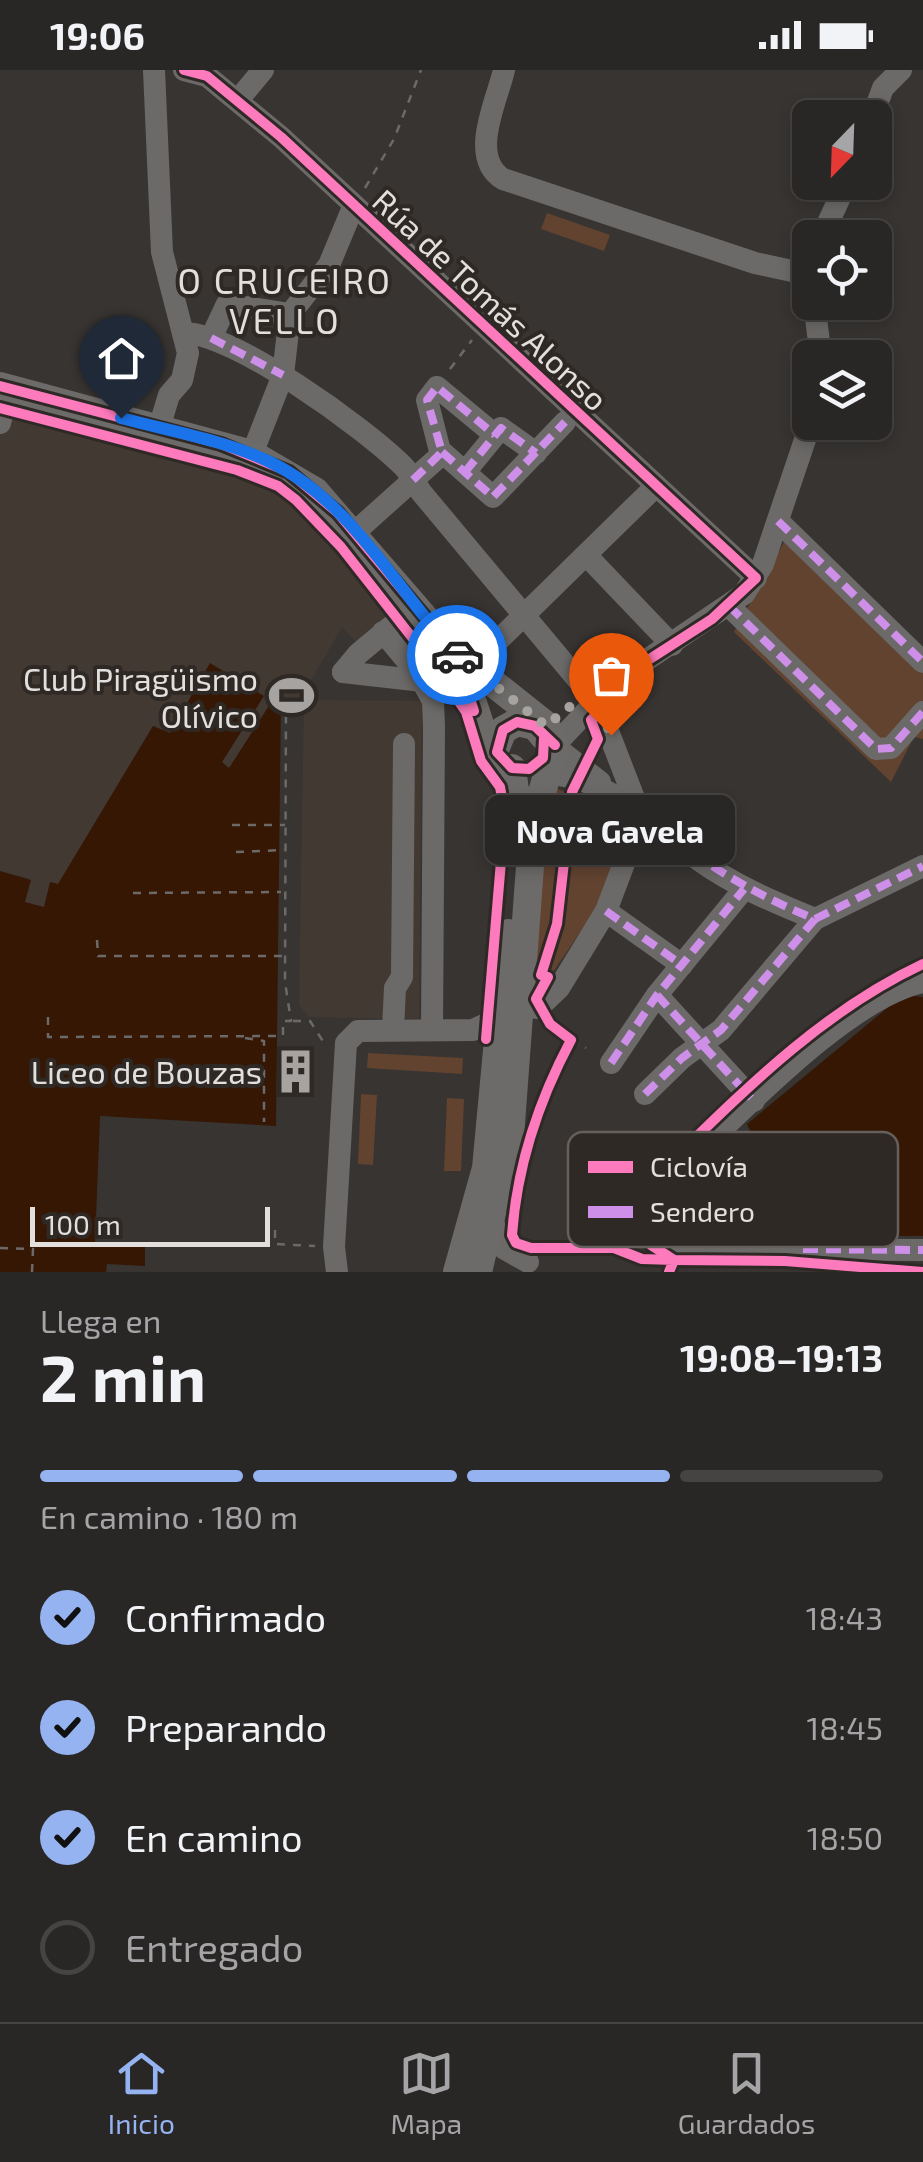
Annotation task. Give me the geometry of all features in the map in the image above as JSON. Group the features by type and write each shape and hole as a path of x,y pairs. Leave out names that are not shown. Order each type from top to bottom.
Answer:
{"main road":[{"path":"4,387 252,454 315,491 417,606 461,663 474,690 533,750"},
{"path":"457,1272 486,1168 536,814 533,750 496,686 461,663"},
{"path":"461,663 488,756 507,786 514,854 510,1137 478,1272"},
{"path":"514,854 519,850 520,808 533,750"}],"street":[{"path":"154,70 162,252 188,363 182,380 169,396 159,428"},
{"name":"Rúa de Tomás Alonso","path":"184,70 206,76 238,100 356,201 756,578"},
{"path":"238,100 262,70"},
{"path":"504,70 486,140 492,168 503,180 755,263 792,271"},
{"path":"879,100 883,88 902,70"},
{"path":"252,454 283,375 290,314 329,265 356,201"},
{"path":"210,338 227,304 290,314"},
{"path":"183,333 210,338 283,375 405,467 592,696 638,811 634,838 606,911 551,1000 538,1008 511,1012 473,1030 358,1031 346,1043 334,1247 337,1272"},
{"path":"495,435 437,386 426,400 442,452 493,496 565,422"},
{"path":"0,422 4,387"},
{"path":"465,472 501,428 536,452"},
{"path":"805,440 756,578 729,606 592,696 533,750 638,811 696,858 744,889 815,919"},
{"path":"354,532 442,452"},
{"path":"417,606 383,632 343,672 420,678 461,663 523,615 656,486"},
{"path":"778,522 923,662"},
{"path":"587,556 672,645"},
{"path":"729,606 876,749 891,748 920,723"},
{"path":"383,632 420,678 433,702 432,1030"},
{"path":"393,1029 395,988 402,977 404,744"},
{"path":"645,1094 702,1041 720,1030 815,919 921,873"},
{"path":"611,1063 657,995 744,889"},
{"path":"606,911 682,965"},
{"path":"720,1132 824,1036 898,988 923,982"},
{"path":"657,995 754,1101"},
{"path":"492,1220 503,1248 528,1262 497,1272"},
{"path":"679,1247 923,1250"}],"path":[{"path":"356,201 389,149 421,70"},
{"path":"437,386 475,336"},
{"path":"286,702 285,956 291,1021"},
{"path":"546,958 558,924 572,792"},
{"path":"569,816 622,831"},
{"path":"232,825 285,825"},
{"path":"236,852 285,850"},
{"path":"133,893 284,892"},
{"path":"97,940 98,956 285,956"},
{"path":"48,1017 48,1038 283,1036 283,1021 310,1021 327,1048"},
{"path":"244,1038 264,1041 264,1122"},
{"path":"570,1040 586,1048"},
{"path":"276,1230 275,1244 322,1247"},
{"path":"0,1248 33,1249 32,1272"}],"shaded area":[{"path":"547,213 610,235 604,251 541,229"},
{"path":"0,411 243,476 296,506 390,617 357,643 342,627 299,701 281,696 272,701 230,768 222,763 210,664 170,734 153,726 44,908 24,902 31,879 0,871"},
{"path":"794,524 923,655 923,739 914,737 891,782 734,632"},
{"path":"210,663 264,696 222,762 229,768 272,701 281,696 276,1126 100,1116 95,1242 145,1246 145,1266 107,1264 106,1272 0,1272 0,871 31,880 25,902 44,907 50,882 58,884 153,726 170,733"},
{"path":"304,700 422,701 419,1019 309,1017 299,1005"},
{"path":"558,789 616,814 625,830 600,903 534,1000 547,800"},
{"path":"903,995 923,997 923,1236 898,1236 898,1132 751,1132 747,1124"},
{"path":"368,1053 463,1058 462,1074 367,1068"},
{"path":"361,1094 377,1095 373,1165 358,1164"},
{"path":"447,1098 464,1099 461,1171 444,1171"}],"marked path":[{"path":"211,338 283,375"},
{"path":"413,480 442,452 427,400 437,387 495,435"},
{"path":"442,452 493,497 565,422"},
{"path":"465,472 501,428 536,453"},
{"path":"778,521 923,662"},
{"path":"729,606 876,749 891,748 923,712"},
{"path":"639,811 722,872 815,919"},
{"path":"815,919 923,866"},
{"path":"611,1063 657,995 744,889"},
{"path":"606,911 682,965"},
{"path":"645,1094 682,1058 721,1030 815,919"},
{"path":"657,995 751,1098"},
{"path":"803,1249 923,1250"}],"cycle path":[{"path":"184,70 207,76 281,137 756,578 712,619 614,682"},
{"path":"0,386 221,444 289,472 338,513 455,653 474,711"},
{"path":"0,408 237,470 278,486 341,547 436,668 466,712 481,761 500,787 505,814 486,1039"},
{"path":"609,673 620,690 591,720 598,739 572,792 557,924 541,975 548,977 536,999 550,1024 571,1040 531,1134 512,1235 516,1243 531,1248 614,1248 642,1259 674,1260 669,1272"},
{"path":"544,738 543,758 529,769 512,768 497,752 503,730 517,722 535,726 555,745"},
{"path":"702,1132 810,1035 883,985 923,964"},
{"path":"654,1247 674,1260 785,1261 923,1272"}],"way so far":[{"path":"457,655 546,726 588,692 614,682 596,700 611,735"}],"place":[{"name":"Club Piragüismo Olívico","path":"291,696"},
{"name":"Nova Gavela","path":"611,735"},
{"name":"Liceo de Bouzas","path":"295,1071"}],"district":[{"name":"O CRUCEIRO VELLO","path":"285,300"}],"route":[{"path":"121,418 252,454 302,481 354,532 457,655"}]}
